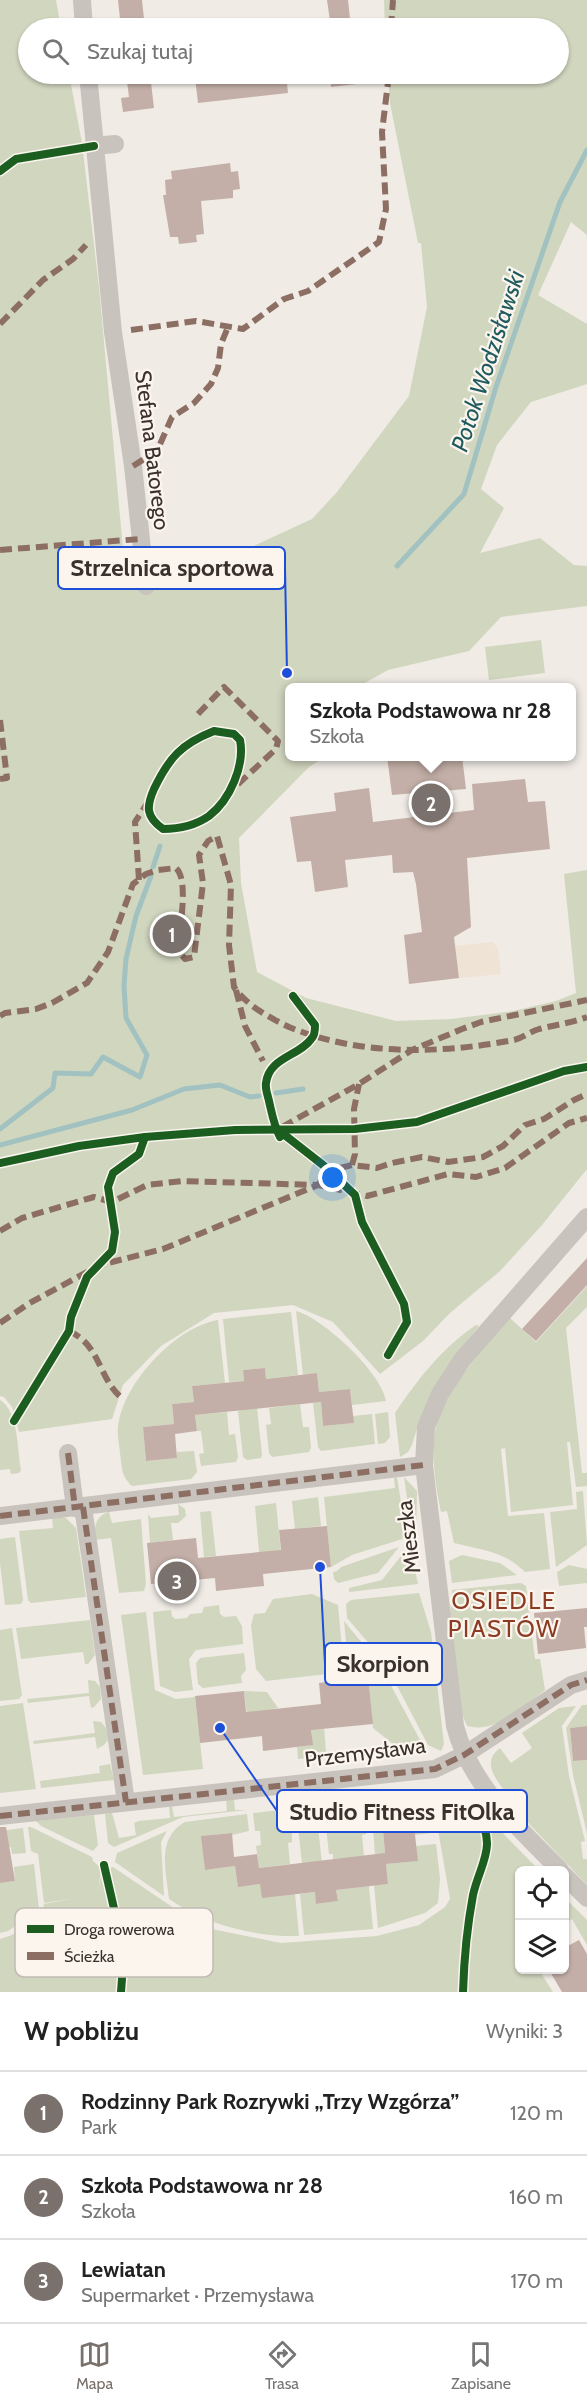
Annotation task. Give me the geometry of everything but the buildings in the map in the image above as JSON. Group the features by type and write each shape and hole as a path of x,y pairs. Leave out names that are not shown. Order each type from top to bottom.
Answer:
{"street":[{"path":"81,0 83,18"},
{"name":"Stefana Batorego","path":"89,84 94,146 122,331 133,466 146,577"},
{"path":"94,146 115,144"},
{"name":"Mieszka","path":"556,1866 507,1815 464,1755 455,1726 424,1465 426,1427 440,1394 462,1360 587,1217"},
{"path":"68,1452 79,1507 126,1802"},
{"path":"0,1516 424,1465"},
{"name":"Przemysława","path":"0,1816 435,1769 464,1755 552,1696 571,1685 587,1680"},
{"path":"569,1880 587,1898"}],"green space":[{"path":"0,0 56,0 59,18 18,18 18,84 71,84 82,143 99,287 126,582 171,576 232,556 312,519 337,492 409,396 427,307 421,243 418,243 390,103 389,84 569,84 569,18 385,18 384,0 587,0 587,235 571,222 538,295 587,324 587,384 531,402 497,445 481,489 504,508 480,553 540,538 574,565 587,566 587,606 501,617 469,651 388,670 365,683 285,683 285,761 318,761 309,767 239,838 241,883 257,972 306,998 396,1021 451,1019 513,1011 556,1001 576,993 564,874 587,870 587,1169 542,1225 500,1271 450,1313 423,1341 380,1374 333,1322 293,1305 214,1313 161,1346 123,1385 112,1419 19,1432 12,1407 4,1397 0,1396"},
{"path":"541,640 545,673 489,680 485,647"},
{"path":"587,1286 587,1307 566,1328 582,1473 587,1473 587,1486 576,1487 570,1442 567,1442 573,1505 511,1512 505,1448 501,1449 508,1516 544,1513 550,1569 525,1572 501,1555 454,1543 447,1511 441,1512 434,1468 437,1424 442,1409 458,1381 510,1318 536,1342"},
{"path":"296,1311 321,1324 350,1348 374,1376 386,1401 352,1405 350,1389 319,1392 317,1373 303,1375"},
{"path":"291,1312 298,1375 266,1379 265,1368 243,1370 244,1381 229,1382 223,1319"},
{"path":"218,1320 225,1383 192,1386 194,1402 172,1404 174,1424 143,1427 146,1461 177,1458 177,1452 194,1451 197,1472 191,1479 132,1486 123,1471 118,1425 132,1389 143,1373 170,1344 202,1325"},
{"path":"476,1325 479,1326 447,1368 431,1396 408,1452 400,1457 395,1413 431,1365"},
{"path":"256,1399 262,1454 261,1458 247,1460 243,1457 238,1411 247,1409"},
{"path":"0,1400 11,1413 14,1422 21,1470 19,1473 11,1474 10,1469 0,1470"},
{"path":"321,1402 323,1426 353,1423 353,1416 372,1414 375,1444 321,1451 318,1447 313,1403"},
{"path":"300,1404 303,1427 309,1427 311,1448 309,1452 272,1457 269,1453 266,1425 271,1424 269,1408"},
{"path":"227,1412 229,1435 235,1434 238,1457 236,1462 201,1466 199,1454 204,1453 201,1431 197,1431 195,1415"},
{"path":"388,1412 390,1437 385,1443 378,1444 375,1414"},
{"path":"397,1477 406,1534 402,1539 352,1555 331,1567 324,1497 395,1488 394,1478"},
{"path":"404,1477 417,1491 416,1540 413,1540"},
{"path":"583,1491 587,1545 556,1567 550,1512 577,1509 576,1492"},
{"path":"318,1497 321,1526 295,1529 292,1501"},
{"path":"276,1503 281,1553 259,1552 255,1506"},
{"path":"178,1504 185,1509 186,1516 178,1523 171,1523 173,1540 150,1543 148,1514 151,1518 179,1515"},
{"path":"211,1511 216,1556 204,1557 200,1512"},
{"path":"109,1512 112,1523 141,1519 146,1584 144,1591 119,1593 111,1538 95,1540 98,1519"},
{"path":"52,1517 66,1518 76,1528 86,1597 31,1603 28,1600 19,1531 53,1528"},
{"path":"15,1537 23,1600 21,1604 5,1605 0,1563 0,1539"},
{"path":"399,1547 378,1573 338,1583 334,1579 333,1572 341,1567"},
{"path":"405,1551 408,1567 414,1566 418,1584 349,1592 349,1588 382,1580"},
{"path":"462,1555 500,1563 517,1575 452,1583 449,1561"},
{"path":"569,1565 587,1569 587,1583 559,1586 557,1572"},
{"path":"521,1583 526,1586 535,1659 540,1659 545,1690 509,1717 488,1726 467,1726 462,1714 450,1615 452,1590"},
{"path":"419,1593 431,1632 444,1744 441,1751 428,1745 384,1661 347,1618 346,1604 351,1600"},
{"path":"312,1594 338,1605 344,1672 266,1681 256,1669 251,1625 254,1614 265,1613 273,1599"},
{"path":"219,1605 220,1614 224,1617 236,1616 242,1626 243,1644 196,1650 189,1659 193,1690 175,1692 160,1686 153,1612 171,1610 175,1619 187,1618 190,1614 202,1613 204,1607"},
{"path":"146,1612 155,1690 176,1699 195,1697 203,1769 143,1775 121,1615"},
{"path":"90,1620 95,1655 88,1664 85,1664 83,1652 21,1659 16,1628"},
{"path":"344,1621 380,1665 420,1740 420,1746 398,1748 373,1728 366,1672 349,1674"},
{"path":"12,1628 22,1695 19,1699 0,1701 0,1630"},
{"path":"244,1653 246,1670 241,1676 242,1683 203,1688 198,1684 196,1663 200,1658"},
{"path":"88,1680 95,1681 100,1687 101,1699 94,1707 91,1708 89,1696 28,1703 27,1699 89,1693"},
{"path":"244,1691 267,1692 278,1708 247,1715"},
{"path":"23,1703 36,1789 0,1793 0,1706"},
{"path":"582,1705 587,1705 587,1726 570,1728 573,1761 587,1760 587,1833 573,1775 566,1728"},
{"path":"576,1706 562,1726 569,1776 585,1841 581,1842 583,1859 587,1859 587,1885 499,1792 503,1789 491,1768 492,1758 500,1748 511,1763 532,1748 522,1733 559,1708"},
{"path":"93,1721 101,1722 106,1728 108,1740 97,1749 95,1737 34,1744 33,1741 95,1733"},
{"path":"324,1726 326,1752 338,1751 338,1755 298,1759 297,1747 312,1745 311,1728"},
{"path":"110,1764 114,1780 41,1788 40,1781 100,1773 99,1766"},
{"path":"455,1791 465,1795 473,1803 473,1809 479,1812 480,1810 535,1866 515,1866 515,1974 542,1974 553,1992 0,1992 0,1939 15,1932 15,1977 213,1977 213,1929 281,1943 377,1936 419,1925 445,1907 450,1899 432,1795"},
{"path":"427,1795 433,1830 431,1833 415,1835 413,1826 383,1830 385,1854 375,1855 371,1800"},
{"path":"226,1799 234,1799 235,1810 247,1810 183,1817 114,1847 108,1843 105,1814 112,1813 119,1838 136,1835 134,1823 139,1821 170,1818 169,1806 172,1806 174,1817 227,1811"},
{"path":"362,1801 365,1803 367,1824 365,1824 366,1834 362,1835 364,1857 333,1860 333,1854 329,1854 324,1808 326,1805"},
{"path":"314,1806 323,1873 302,1863 296,1810"},
{"path":"291,1810 292,1842 288,1843 290,1864 259,1868 256,1846 261,1845 260,1831 255,1831 253,1813"},
{"path":"247,1814 249,1831 232,1835 231,1833 202,1836 205,1870 235,1866 238,1886 260,1884 295,1894 299,1936 248,1932 231,1928 213,1921 213,1908 183,1908 169,1899 165,1867 166,1846 176,1829 185,1822"},
{"path":"94,1815 98,1845 93,1851 41,1826 36,1821"},
{"path":"28,1827 92,1857 101,1868 98,1893 102,1868 105,1870 113,1867 174,1908 43,1908 44,1904 70,1899 44,1903 38,1854 31,1851"},
{"path":"23,1828 26,1853 12,1854 11,1847 0,1849 0,1831"},
{"path":"167,1831 161,1842 164,1896 115,1862 117,1853"},
{"path":"436,1844 440,1879 438,1903 425,1913 378,1928 374,1885 388,1884 386,1864 417,1861 416,1846"},
{"path":"34,1864 39,1908 15,1908 15,1926 0,1933 0,1883 15,1881 14,1867"},
{"path":"369,1886 373,1929 304,1935 300,1894 315,1892 317,1904 338,1901 336,1890"},
{"path":"569,1902 587,1920 587,1945 572,1919 569,1921"}],"shaded area":[{"path":"493,942 498,949 501,974 459,978 455,946"}],"waterway":[{"name":"Potok Wodzisławski","path":"397,566 464,494 496,387 560,202 587,150"},
{"path":"153,867 160,846"},
{"name":"Potok Wodzisławski","path":"0,1129 53,1088 55,1073 91,1074 103,1057 140,1077 147,1055 126,1018 124,986 126,959 136,916 151,876"},
{"path":"0,1145 132,1110 184,1089 220,1085 250,1097 259,1096"},
{"path":"276,1093 303,1089"}],"marked path":[{"path":"392,18 393,0"},
{"path":"131,330 196,321 243,329 284,299 308,291 379,242 386,209 382,132 388,84"},
{"path":"0,324 43,280 73,259 86,245"},
{"path":"133,466 157,451 172,417 194,403 211,384 218,368 221,344 228,327"},
{"path":"0,550 140,539"},
{"path":"198,714 224,687 278,741 276,749 236,786"},
{"path":"0,720 7,778 0,779"},
{"path":"139,880 135,822 148,802"},
{"path":"0,1016 5,1013 36,1009 52,1003 87,983 108,952 133,884 146,874 158,870 176,868 180,875 183,895 179,952 185,959 194,957 203,883 199,855 208,841 217,836 231,885 229,945 234,987 252,1005 289,1027 343,1043 371,1048 429,1050 514,1040 539,1029 587,1017"},
{"path":"236,990 245,1026 263,1061"},
{"path":"282,1127 359,1084 412,1050 462,1029 481,1022 587,1000"},
{"path":"352,1165 355,1154 354,1109 359,1084"},
{"path":"0,1323 28,1304 100,1265 163,1249 318,1185 328,1171 352,1165 377,1168 422,1157 448,1162 483,1157 503,1146 525,1125 544,1119 587,1094"},
{"path":"0,1231 22,1218 94,1197 112,1202 147,1185 182,1181 318,1185 367,1196 448,1174 476,1177 505,1168 569,1123 587,1118"},
{"path":"69,1331 79,1337 94,1353 109,1382 123,1399"},
{"path":"68,1453 75,1508"},
{"path":"0,1516 424,1465"},
{"path":"83,1507 126,1802"},
{"path":"0,1816 435,1769 464,1755 571,1685 587,1680"}],"cycle path":[{"path":"0,171 16,159 94,146"},
{"path":"214,731 234,734 240,740 238,771 229,792 217,809 199,822 163,829 153,820 149,811 151,795 177,753 193,741 214,731"},
{"path":"280,1137 266,1090 268,1074 279,1062 307,1044 315,1030 315,1025 293,996"},
{"path":"0,1163 79,1146 145,1137 235,1130 355,1129 417,1122 564,1071 587,1067"},
{"path":"277,1129 323,1165 355,1195 362,1222 404,1304 407,1322 388,1355"},
{"path":"14,1421 69,1331 71,1317 87,1277 112,1251 115,1232 108,1187 113,1173 139,1154 145,1137"},
{"path":"463,1992 471,1907 487,1845 483,1824 476,1812"},
{"path":"104,1865 114,1908"},
{"path":"121,1992 122,1977"}],"place":[{"name":"Strzelnica sportowa","path":"287,673"},
{"name":"Szkoła Podstawowa nr 28","path":"431,803"},
{"name":"Rodzinny Park Rozrywki „Trzy Wzgórza”","path":"172,934"},
{"name":"Skorpion","path":"320,1567"},
{"name":"Lewiatan","path":"177,1581"},
{"name":"Studio Fitness FitOlka","path":"220,1728"}],"district":[{"name":"OSIEDLE PIASTÓW","path":"504,1615"}]}
